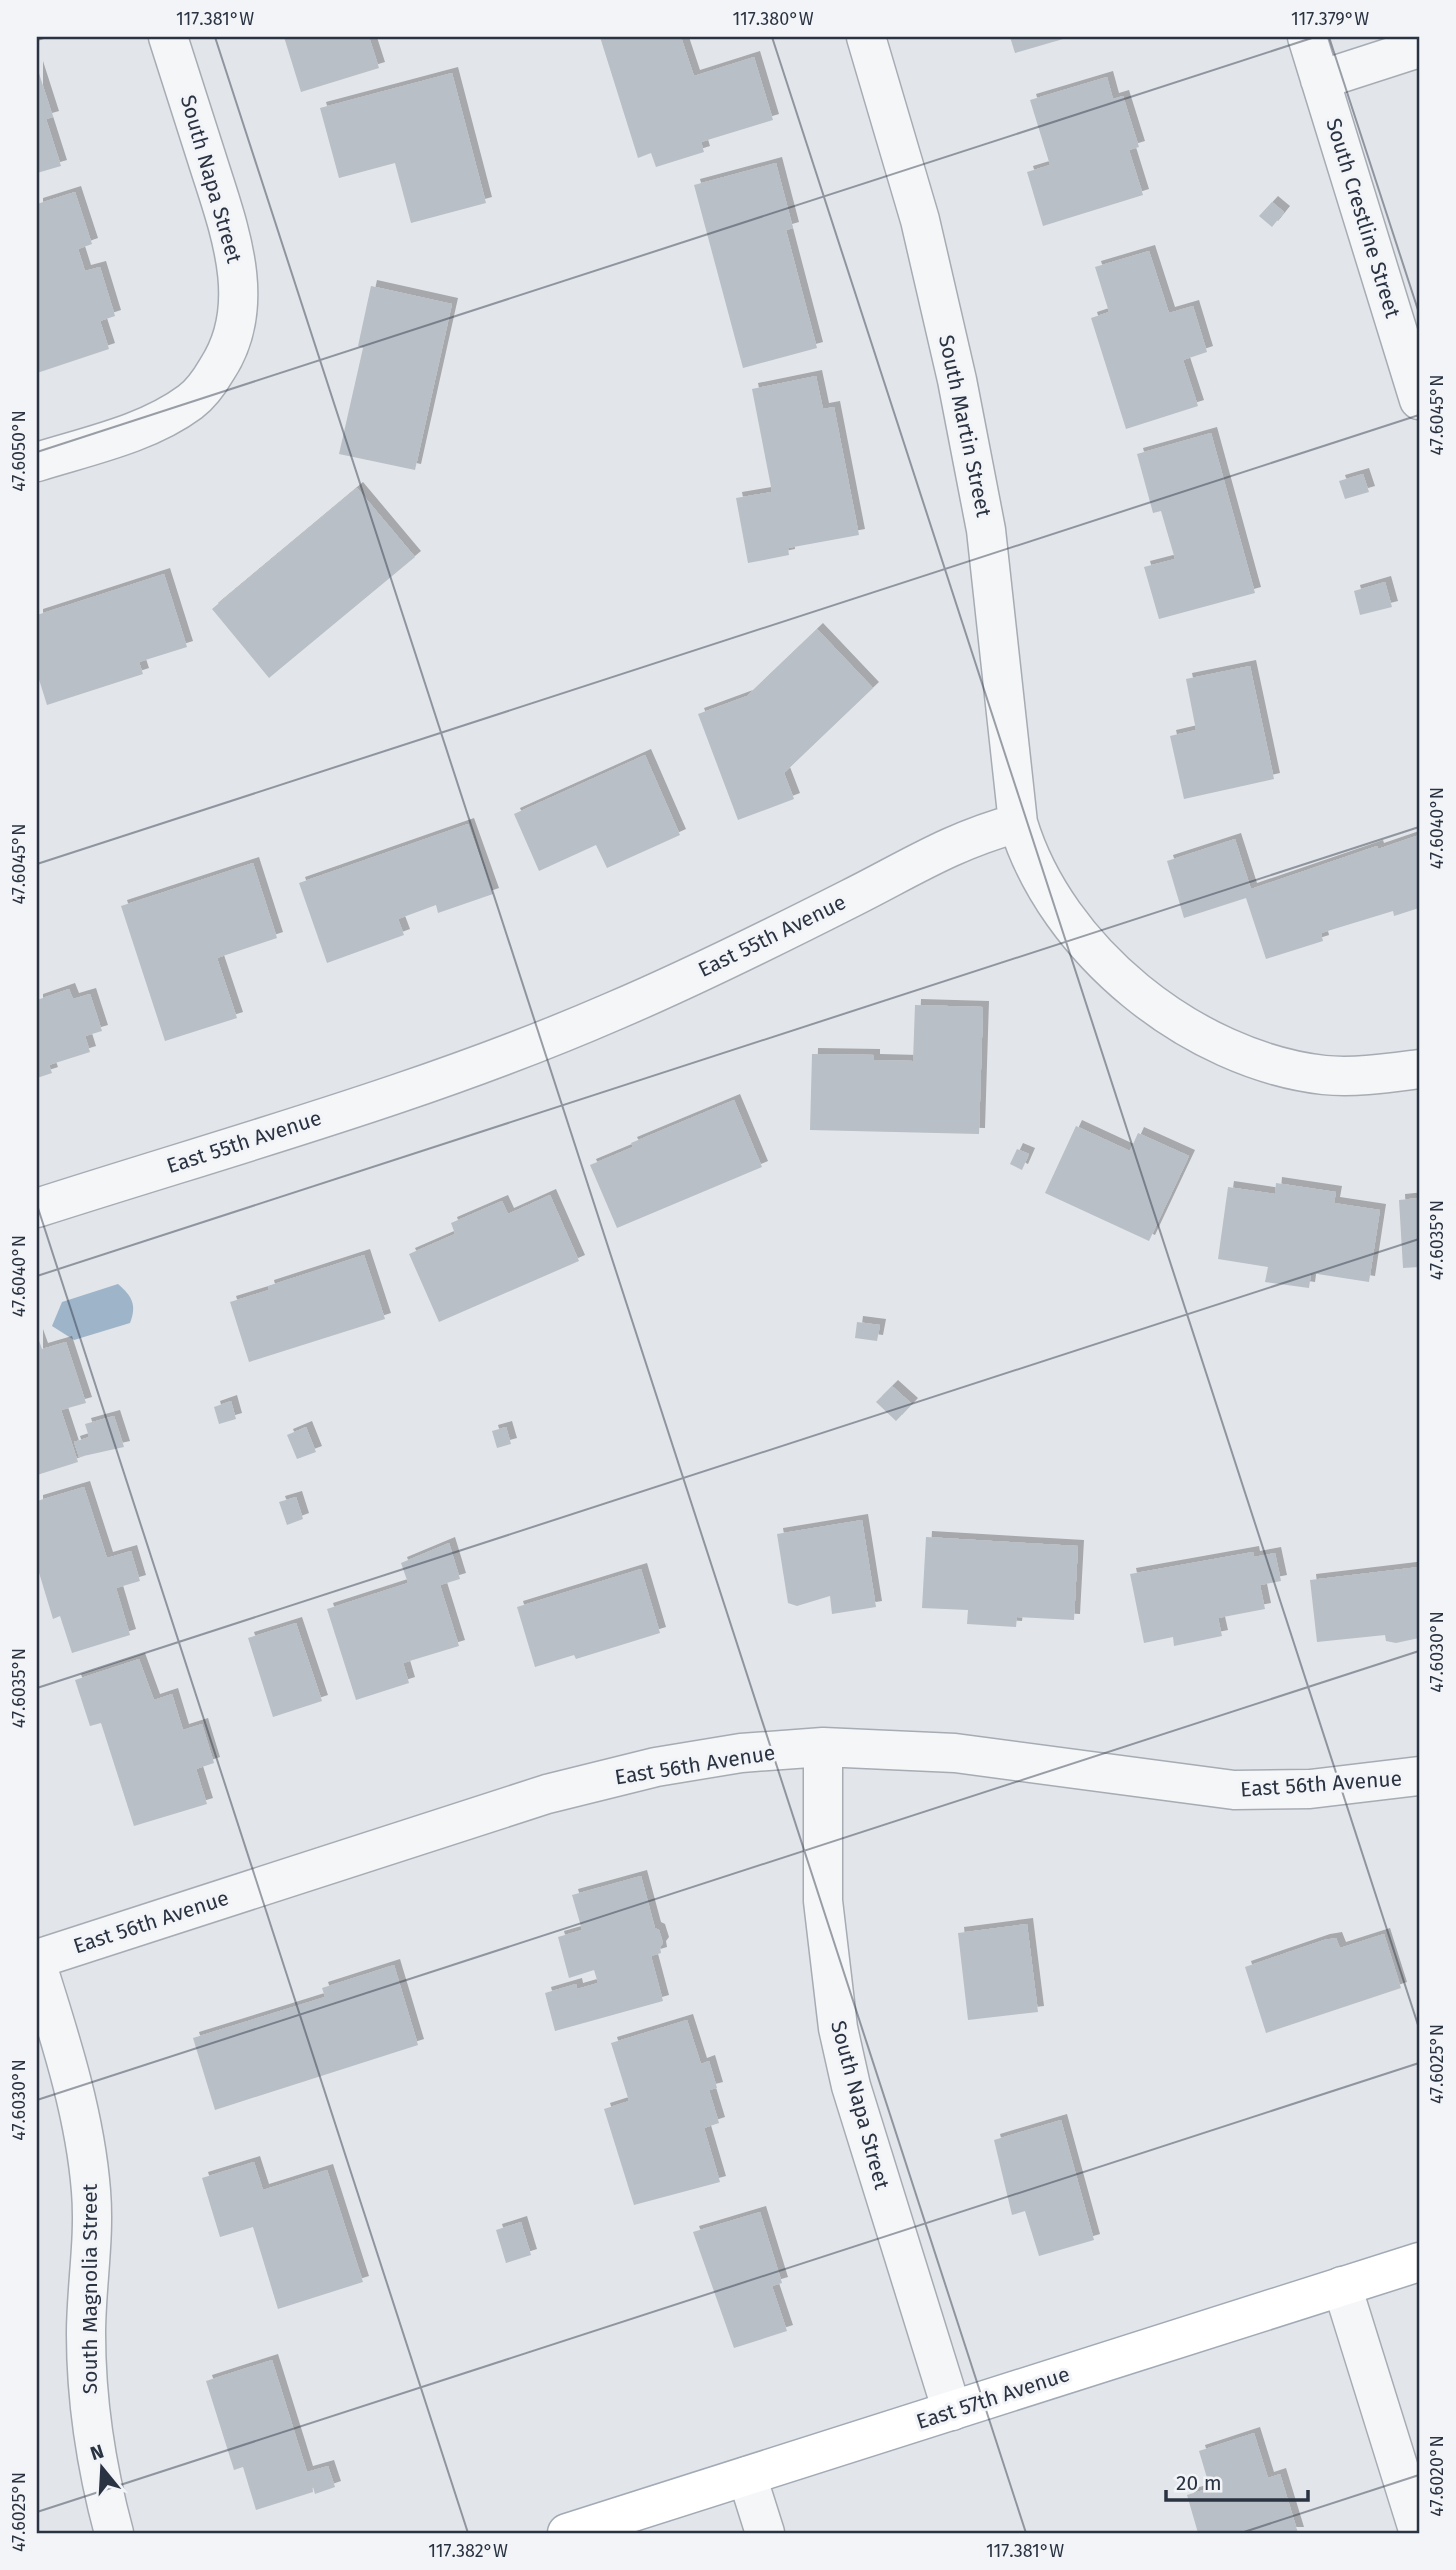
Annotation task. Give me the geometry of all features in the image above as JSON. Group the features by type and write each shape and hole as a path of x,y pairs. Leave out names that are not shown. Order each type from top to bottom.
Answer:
{"main road":[{"name":"East 57th Avenue","path":"566,2533 1419,2262"}],"street":[{"name":"South Napa Street","path":"37,462 132,432 192,401 222,362 233,337 238,305 238,275 229,230 169,37"},
{"name":"South Martin Street","path":"866,37 920,220 957,380 983,516 1007,705 1008,750 1018,823"},
{"name":"South Crestline Street","path":"1307,37 1419,400"},
{"path":"1320,80 1419,48"},
{"path":"1018,823 1037,874 1070,921 1112,970 1151,1004 1210,1042 1266,1063 1324,1075 1377,1075 1419,1069"},
{"name":"East 55th Avenue","path":"37,1208 425,1084 527,1046 614,1011 728,958 961,840 1018,823"},
{"name":"South Napa Street","path":"824,1747 823,1901 838,2028 851,2086 952,2411"},
{"name":"East 56th Avenue","path":"37,1959 547,1794 668,1765 741,1753 824,1747 955,1753 1234,1790 1310,1789 1419,1776"},
{"name":"South Magnolia Street","path":"37,1965 62,2049 88,2160 91,2194 86,2334 88,2389 104,2496 114,2533"},
{"path":"1342,2286 1419,2533"},
{"path":"747,2476 765,2533"}],"water":[{"path":"118,1284 132,1301 130,1323 74,1340 52,1326 62,1302"}],"building":[{"path":"284,37 369,37 379,68 301,92"},
{"path":"600,37 681,37 694,76 754,57 773,120 701,142 704,152 656,167 651,153 638,158"},
{"path":"1010,37 1070,37 1015,53"},
{"path":"37,67 53,117 46,119 61,166 37,173"},
{"path":"452,73 486,203 411,223 395,163 339,178 320,108"},
{"path":"1107,77 1113,99 1123,96 1139,147 1129,150 1143,195 1043,226 1027,172 1050,165 1030,100"},
{"path":"776,163 793,228 786,230 817,348 743,368 694,185"},
{"path":"75,192 92,244 78,249 85,271 100,267 115,316 100,321 109,349 37,373 37,204"},
{"path":"1272,202 1284,212 1272,227 1259,216"},
{"path":"1149,251 1169,313 1193,306 1207,352 1183,360 1198,406 1126,429 1091,318 1109,312 1095,267"},
{"path":"371,286 452,304 415,470 339,454 363,348 358,346"},
{"path":"816,376 823,409 834,407 859,535 788,548 789,555 748,563 736,498 772,492 752,389"},
{"path":"1211,433 1255,593 1159,619 1144,567 1175,559 1161,511 1153,513 1137,454"},
{"path":"1363,474 1369,492 1345,499 1339,481"},
{"path":"357,488 415,557 269,678 212,609"},
{"path":"164,574 187,647 139,662 143,674 47,705 37,673 37,615"},
{"path":"1385,582 1392,607 1360,615 1354,591"},
{"path":"817,629 873,688 784,773 794,799 738,820 698,714 747,696"},
{"path":"1250,666 1274,779 1184,799 1170,736 1196,730 1186,679"},
{"path":"645,755 680,835 607,868 596,845 539,871 514,814"},
{"path":"468,824 493,894 438,913 436,905 398,919 404,935 327,963 299,883"},
{"path":"1419,835 1419,908 1394,916 1393,911 1321,933 1323,941 1266,959 1246,898 1184,918 1167,861 1235,839 1251,889 1377,846 1378,849"},
{"path":"253,863 277,938 217,958 237,1018 165,1041 121,906"},
{"path":"69,989 73,999 90,994 102,1031 85,1036 90,1052 49,1065 52,1073 37,1078 37,1000"},
{"path":"915,1005 983,1007 979,1134 810,1130 812,1054 874,1055 874,1060 913,1061"},
{"path":"734,1100 762,1167 617,1228 590,1165 633,1147 631,1143"},
{"path":"1076,1126 1130,1151 1138,1133 1189,1156 1149,1241 1045,1193"},
{"path":"1017,1149 1029,1154 1022,1170 1010,1164"},
{"path":"1276,1183 1336,1192 1334,1203 1380,1210 1369,1282 1311,1273 1309,1288 1265,1282 1268,1267 1218,1259 1228,1187 1275,1194"},
{"path":"550,1195 579,1261 439,1322 409,1254 455,1234 451,1223 502,1201 508,1214"},
{"path":"1419,1198 1419,1267 1403,1268 1399,1200"},
{"path":"364,1255 385,1319 249,1362 230,1302 269,1290 268,1286"},
{"path":"857,1322 880,1325 877,1341 855,1338"},
{"path":"37,1335 42,1349 66,1342 86,1403 61,1410 78,1462 37,1475"},
{"path":"892,1386 912,1404 896,1421 876,1402"},
{"path":"231,1401 236,1419 219,1424 214,1407"},
{"path":"114,1416 124,1447 79,1457 74,1442 89,1437 85,1424"},
{"path":"306,1427 316,1452 297,1459 287,1435"},
{"path":"506,1427 511,1444 497,1448 492,1431"},
{"path":"84,1487 107,1558 131,1551 140,1581 116,1588 130,1635 72,1653 60,1616 53,1619 37,1566 37,1501"},
{"path":"296,1497 303,1519 287,1525 279,1502"},
{"path":"862,1520 876,1607 832,1614 830,1596 797,1606 788,1603 777,1534"},
{"path":"926,1537 1078,1546 1074,1620 1017,1617 1016,1627 967,1624 968,1610 922,1608"},
{"path":"449,1543 460,1579 440,1585 459,1646 403,1663 409,1683 356,1700 327,1609 408,1583 401,1563"},
{"path":"1253,1552 1254,1557 1275,1553 1281,1581 1260,1585 1265,1609 1218,1618 1222,1636 1174,1646 1173,1637 1144,1643 1130,1574"},
{"path":"1419,1567 1419,1638 1396,1643 1386,1641 1385,1635 1317,1642 1310,1580"},
{"path":"641,1569 660,1633 576,1659 574,1655 535,1667 517,1607"},
{"path":"296,1623 322,1701 273,1717 248,1638"},
{"path":"139,1659 154,1700 172,1694 183,1730 202,1724 214,1763 196,1769 207,1804 134,1826 101,1723 90,1726 75,1680"},
{"path":"641,1876 655,1928 659,1930 663,1943 660,1947 661,1953 651,1956 663,2001 555,2031 545,1993 576,1984 577,1989 598,1983 594,1970 569,1978 558,1937 582,1930 572,1895"},
{"path":"1027,1924 1038,2012 968,2020 958,1933"},
{"path":"1384,1934 1401,1988 1266,2033 1245,1967 1324,1940 1336,1938 1340,1948"},
{"path":"394,1965 418,2045 215,2110 193,2038 325,1997 322,1988"},
{"path":"687,2020 701,2064 709,2061 717,2088 709,2090 719,2123 704,2128 720,2182 634,2205 604,2109 629,2101 611,2043"},
{"path":"1061,2120 1094,2240 1039,2256 1025,2211 1012,2215 994,2140"},
{"path":"254,2162 263,2190 327,2170 363,2282 278,2309 253,2227 220,2237 202,2178"},
{"path":"760,2212 782,2283 772,2286 787,2331 734,2348 693,2232"},
{"path":"521,2222 531,2255 506,2263 496,2230"},
{"path":"272,2360 307,2472 328,2466 335,2487 315,2494 312,2483 313,2492 256,2510 243,2467 234,2470 206,2381"},
{"path":"1254,2433 1268,2478 1280,2474 1298,2533 1198,2533 1187,2495 1210,2488 1199,2451"}]}
